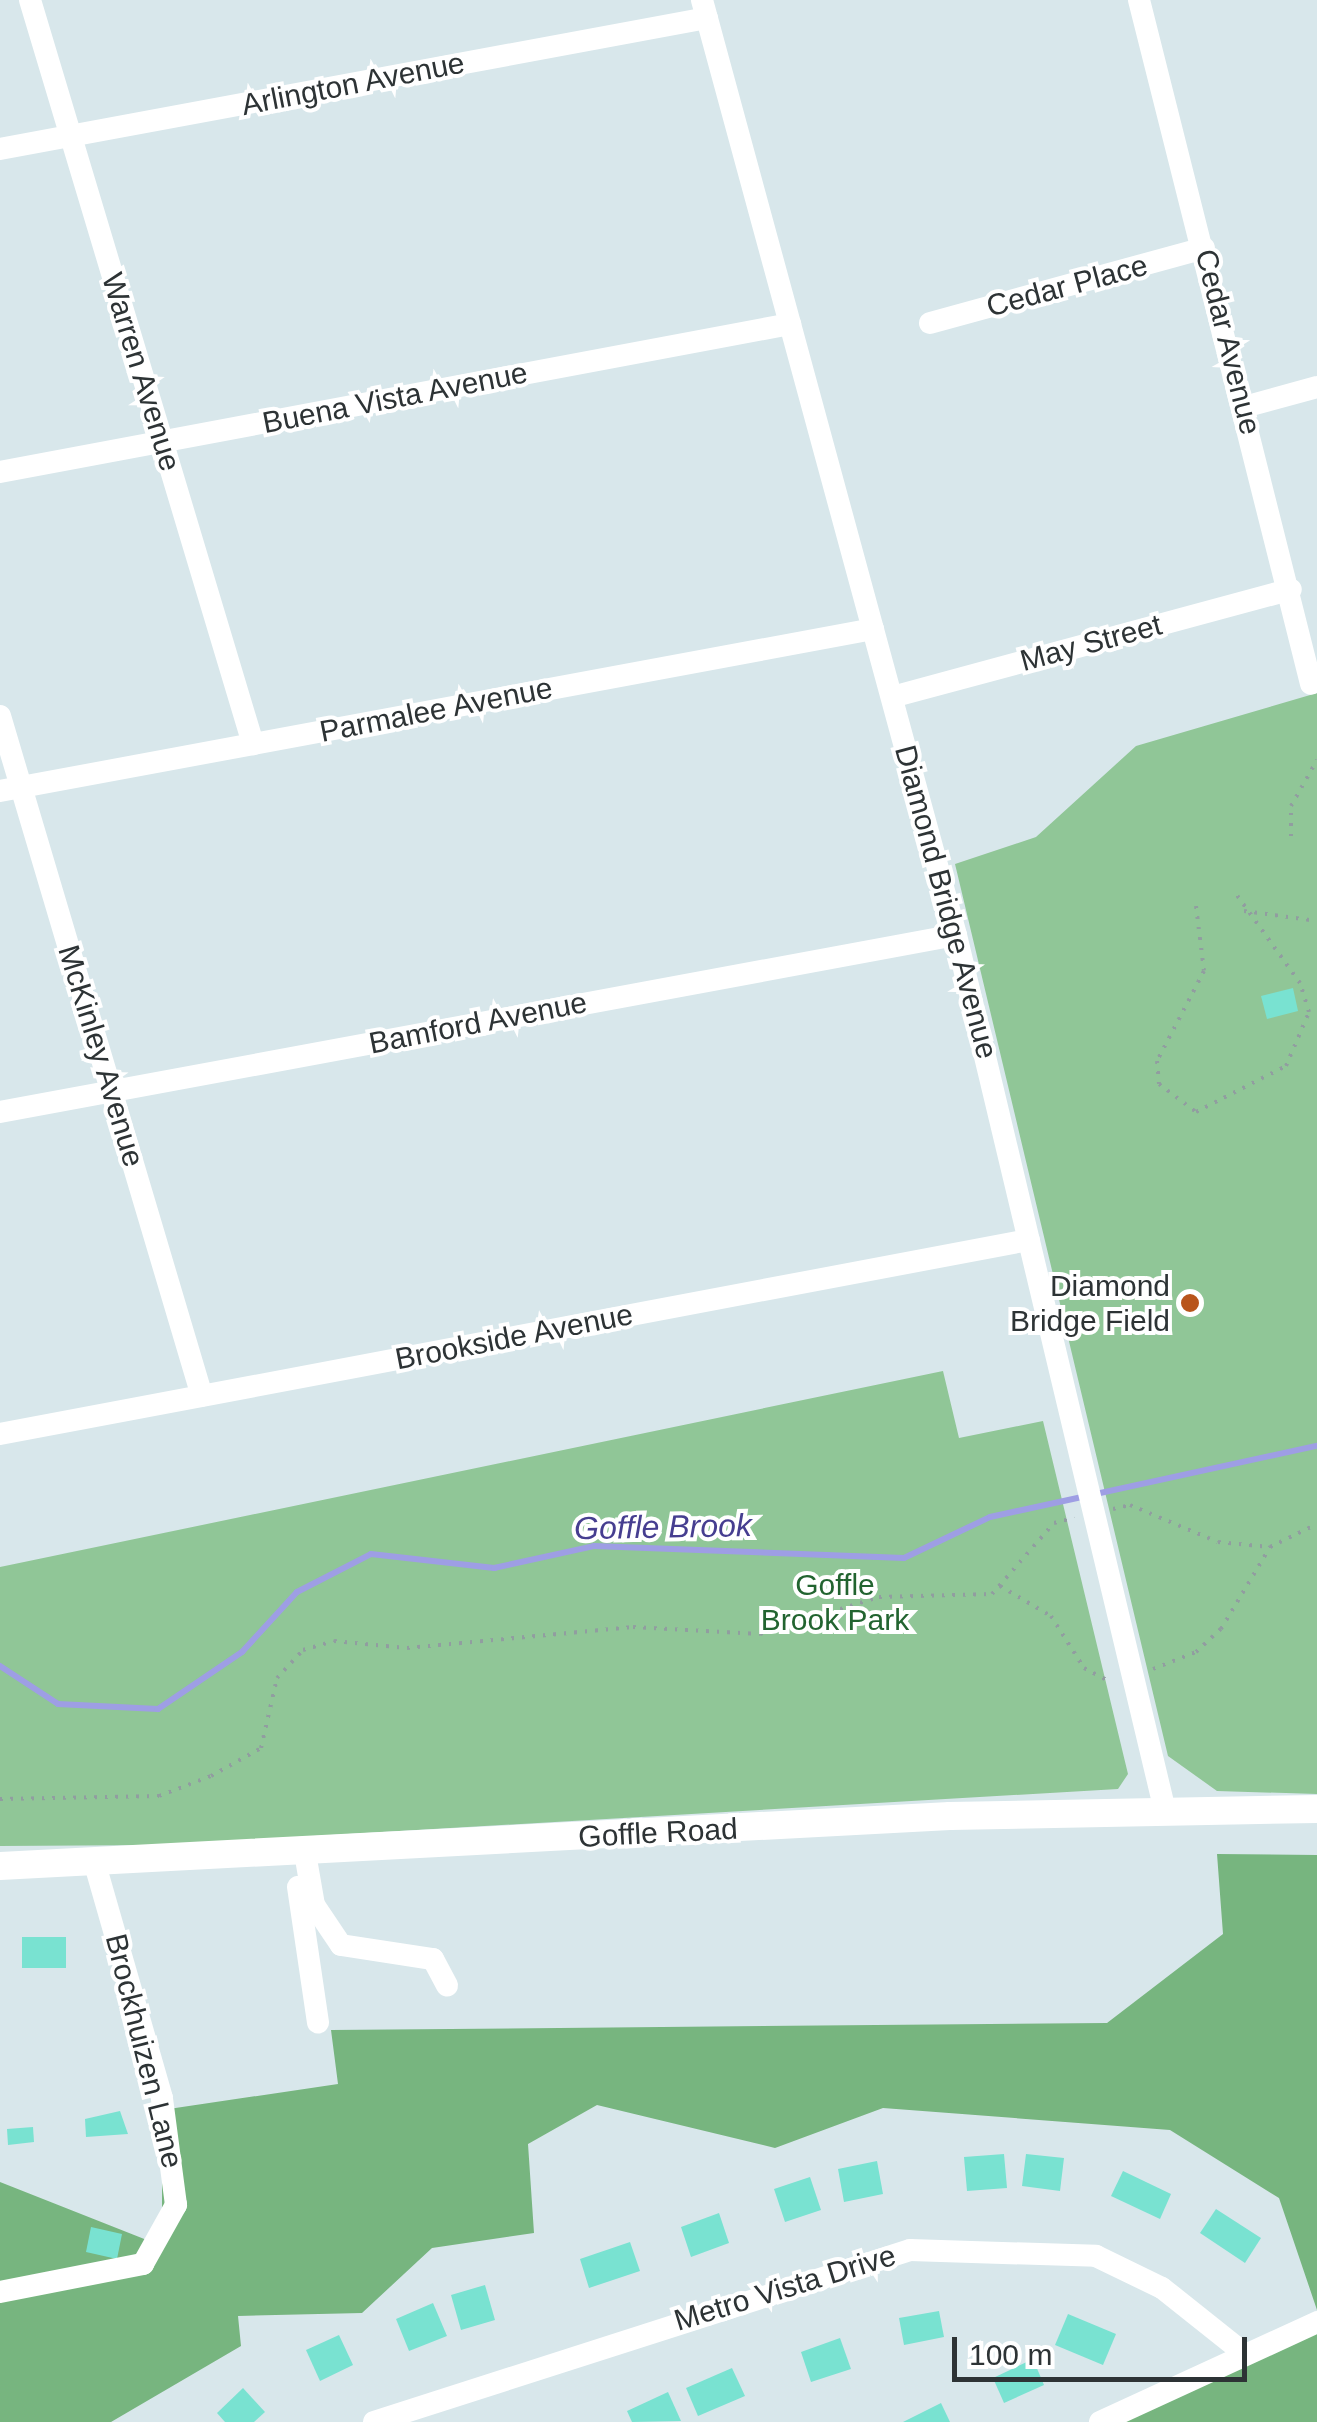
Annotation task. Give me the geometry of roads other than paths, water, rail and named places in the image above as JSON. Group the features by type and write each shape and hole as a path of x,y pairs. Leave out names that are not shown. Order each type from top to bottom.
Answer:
{"main road":[{"name":"Goffle Road","path":"0,1866 1165,1811 1317,1809"}],"street":[{"name":"Warren Avenue","path":"30,0 252,744"},
{"name":"Cedar Avenue","path":"1140,0 1311,684"},
{"name":"Arlington Avenue","path":"0,150 704,9"},
{"name":"Diamond Bridge Avenue","path":"704,9 956,934 1165,1811"},
{"name":"Cedar Place","path":"930,324 1204,248"},
{"name":"Buena Vista Avenue","path":"0,472 790,324"},
{"path":"1244,406 1317,388"},
{"name":"May Street","path":"892,697 1290,589"},
{"name":"Parmalee Avenue","path":"11,790 873,629"},
{"name":"McKinley Avenue","path":"0,716 11,790 112,1091 202,1396"},
{"name":"Bamford Avenue","path":"0,1112 956,934"},
{"name":"Brookside Avenue","path":"0,1434 1028,1240"},
{"path":"299,1854 314,1905 341,1946 433,1959 447,1985"},
{"path":"299,1854 318,2022"},
{"name":"Brockhuizen Lane","path":"0,2292 144,2264 176,2205 162,2098 95,1864"},
{"name":"Metro Vista Drive","path":"374,2422 910,2250 1096,2256 1162,2288 1240,2350"},
{"path":"1100,2422 1240,2350 1317,2322"}],"waterway":[{"name":"Goffle Brook","path":"0,1666 58,1704 158,1709 242,1652 297,1592 371,1554 494,1568 594,1546 904,1558 990,1517 1317,1446"}],"place":[{"name":"Diamond Bridge Field","path":"1190,1303"}],"park label":[{"name":"Goffle Brook Park","path":"835,1602"}]}
